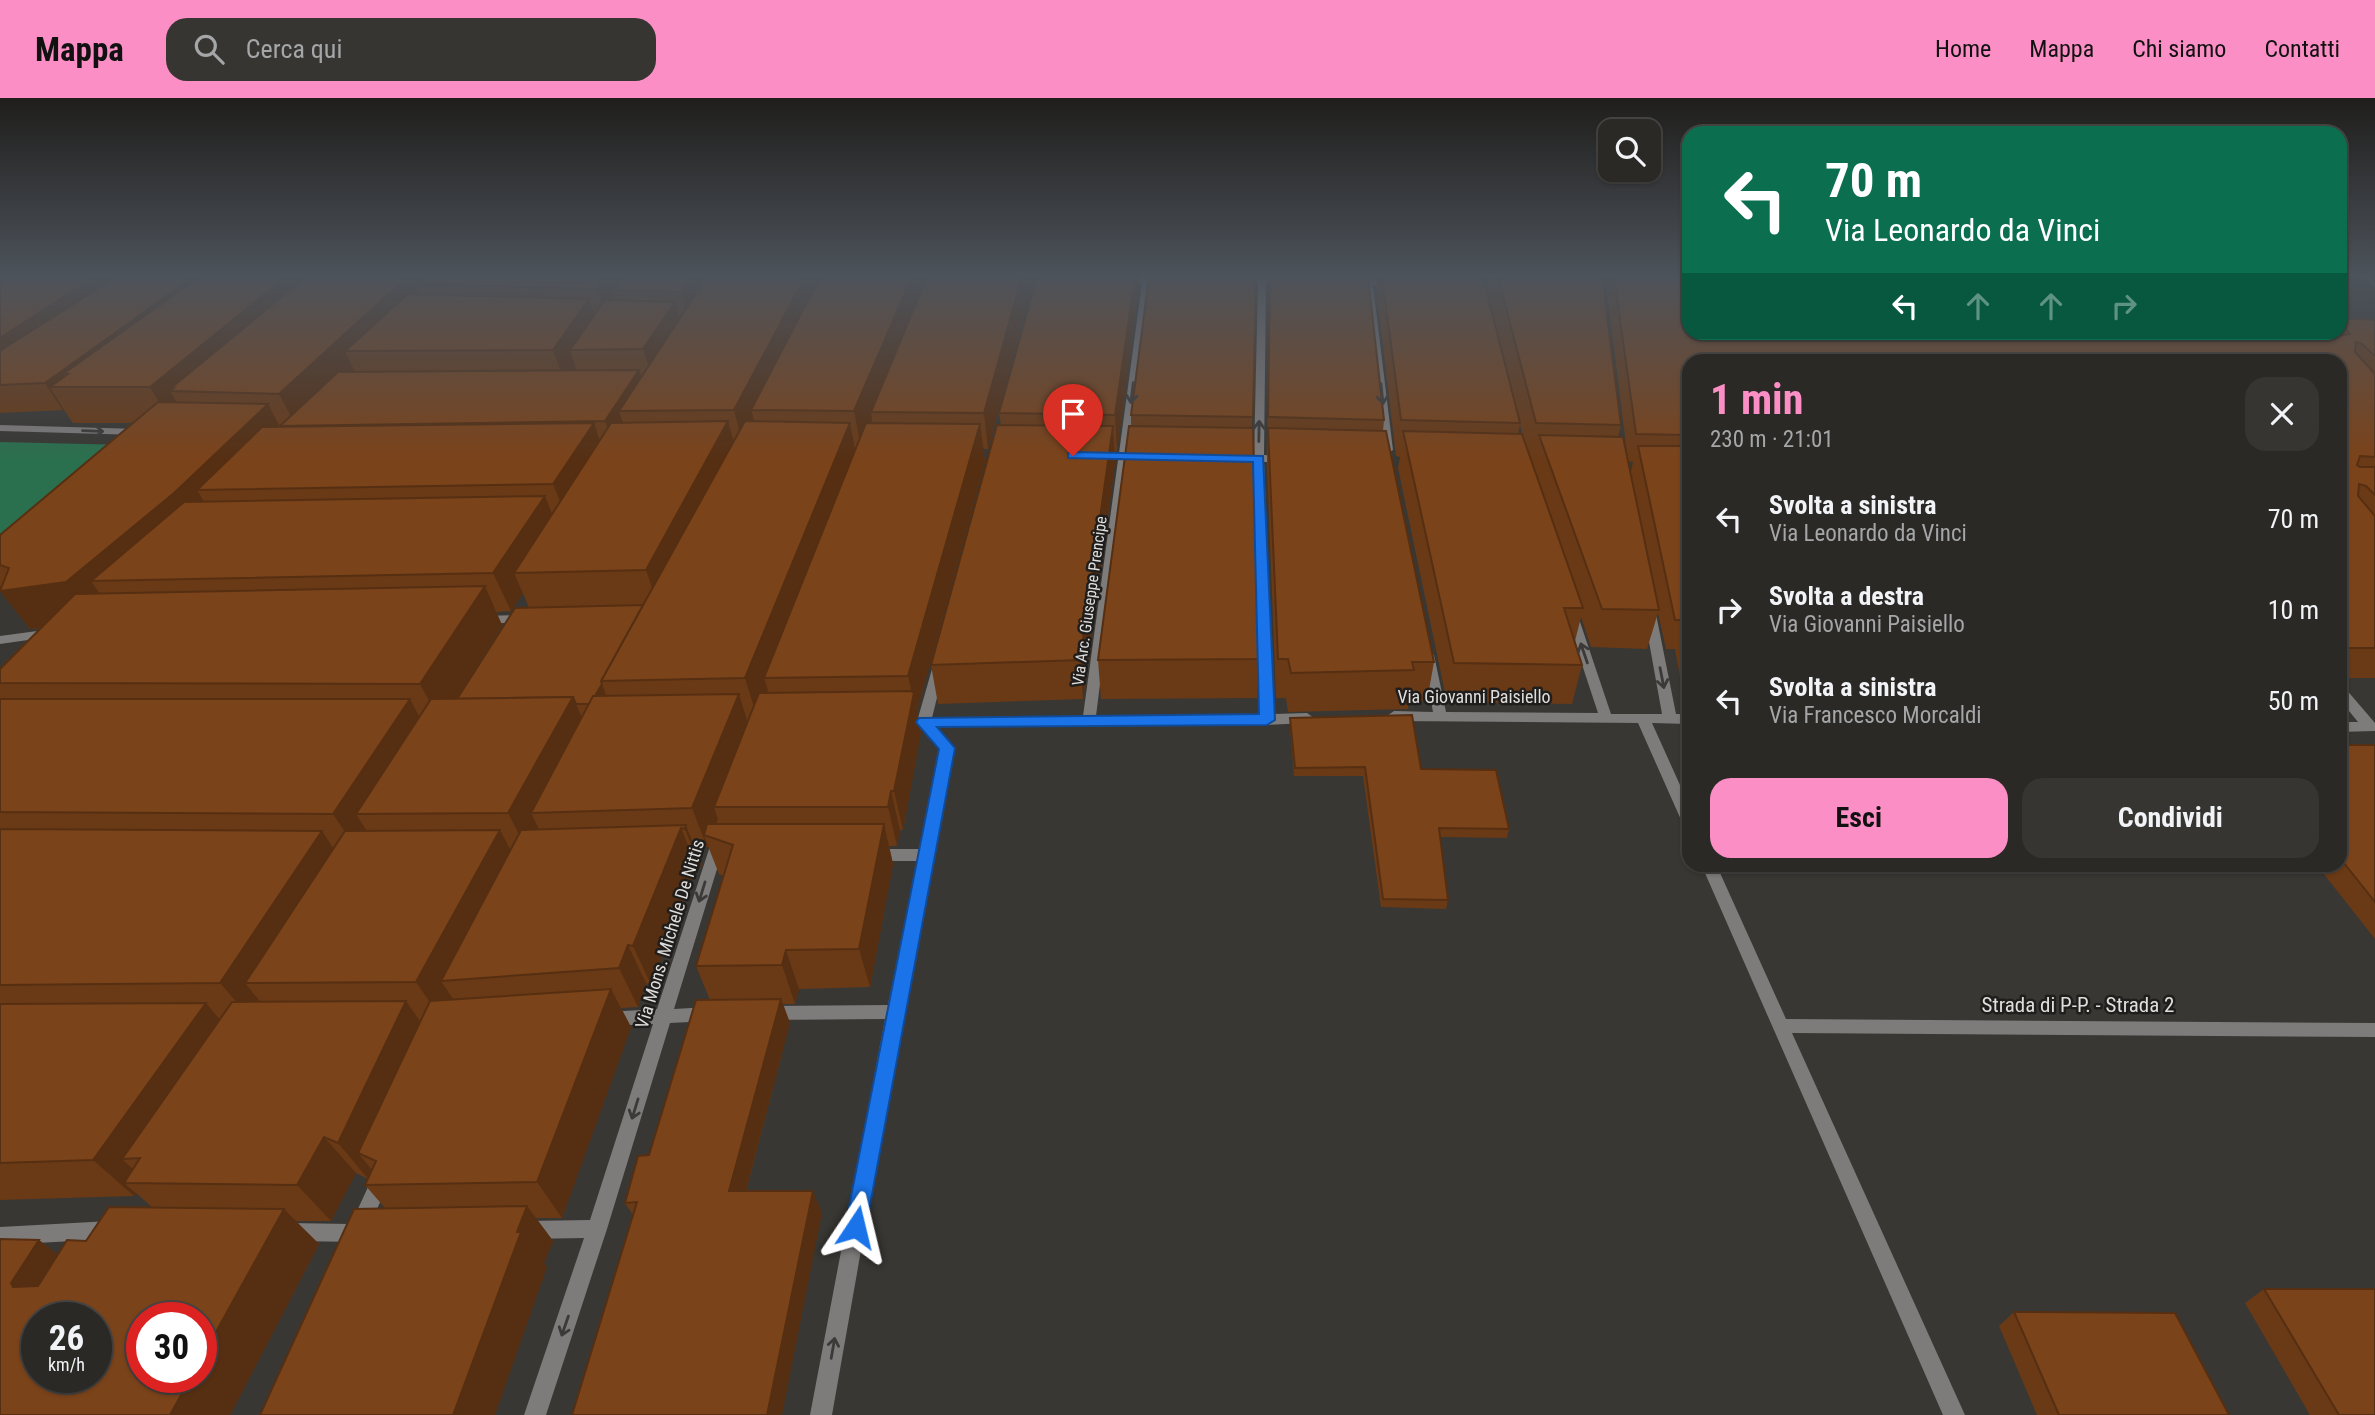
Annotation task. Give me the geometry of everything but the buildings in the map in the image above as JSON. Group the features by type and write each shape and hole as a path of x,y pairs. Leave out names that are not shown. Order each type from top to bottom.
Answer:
{"street":[{"name":"Via Arc. Giuseppe Prencipe","path":"1089,720 1139,338"},
{"path":"1261,338 1259,459 1267,720"},
{"path":"1375,338 1389,461 1376,461"},
{"path":"50,429 61,421"},
{"path":"0,428 157,433"},
{"path":"1086,456 1151,457"},
{"path":"1218,458 1298,460"},
{"path":"1566,598 1606,718"},
{"path":"1647,599 1670,719"},
{"path":"461,620 543,619"},
{"path":"0,640 62,631"},
{"path":"1427,648 1440,715"},
{"path":"924,722 942,655"},
{"path":"2347,699 2372,727"},
{"name":"Via Giovanni Paisiello","path":"1373,717 1440,715 1682,719"},
{"path":"1642,717 1682,806"},
{"path":"884,723 1320,718"},
{"path":"821,1415 947,748 924,722"},
{"path":"2347,727 2372,727"},
{"name":"Via Mons. Michele De Nittis","path":"535,1415 597,1229 723,829"},
{"path":"860,855 926,855"},
{"path":"1712,872 1954,1415"},
{"path":"584,1020 664,1015 895,1012"},
{"name":"Strada di P-P. - Strada 2","path":"1780,1026 2375,1030"},
{"path":"354,1239 385,1170"},
{"path":"503,1231 597,1229"},
{"path":"275,1232 354,1239 383,1233"},
{"path":"0,1236 121,1235"}],"green space":[{"path":"0,442 129,445 0,557"}],"route":[{"path":"856,1227 947,748 924,722 1267,720 1259,459 1073,456"}]}
